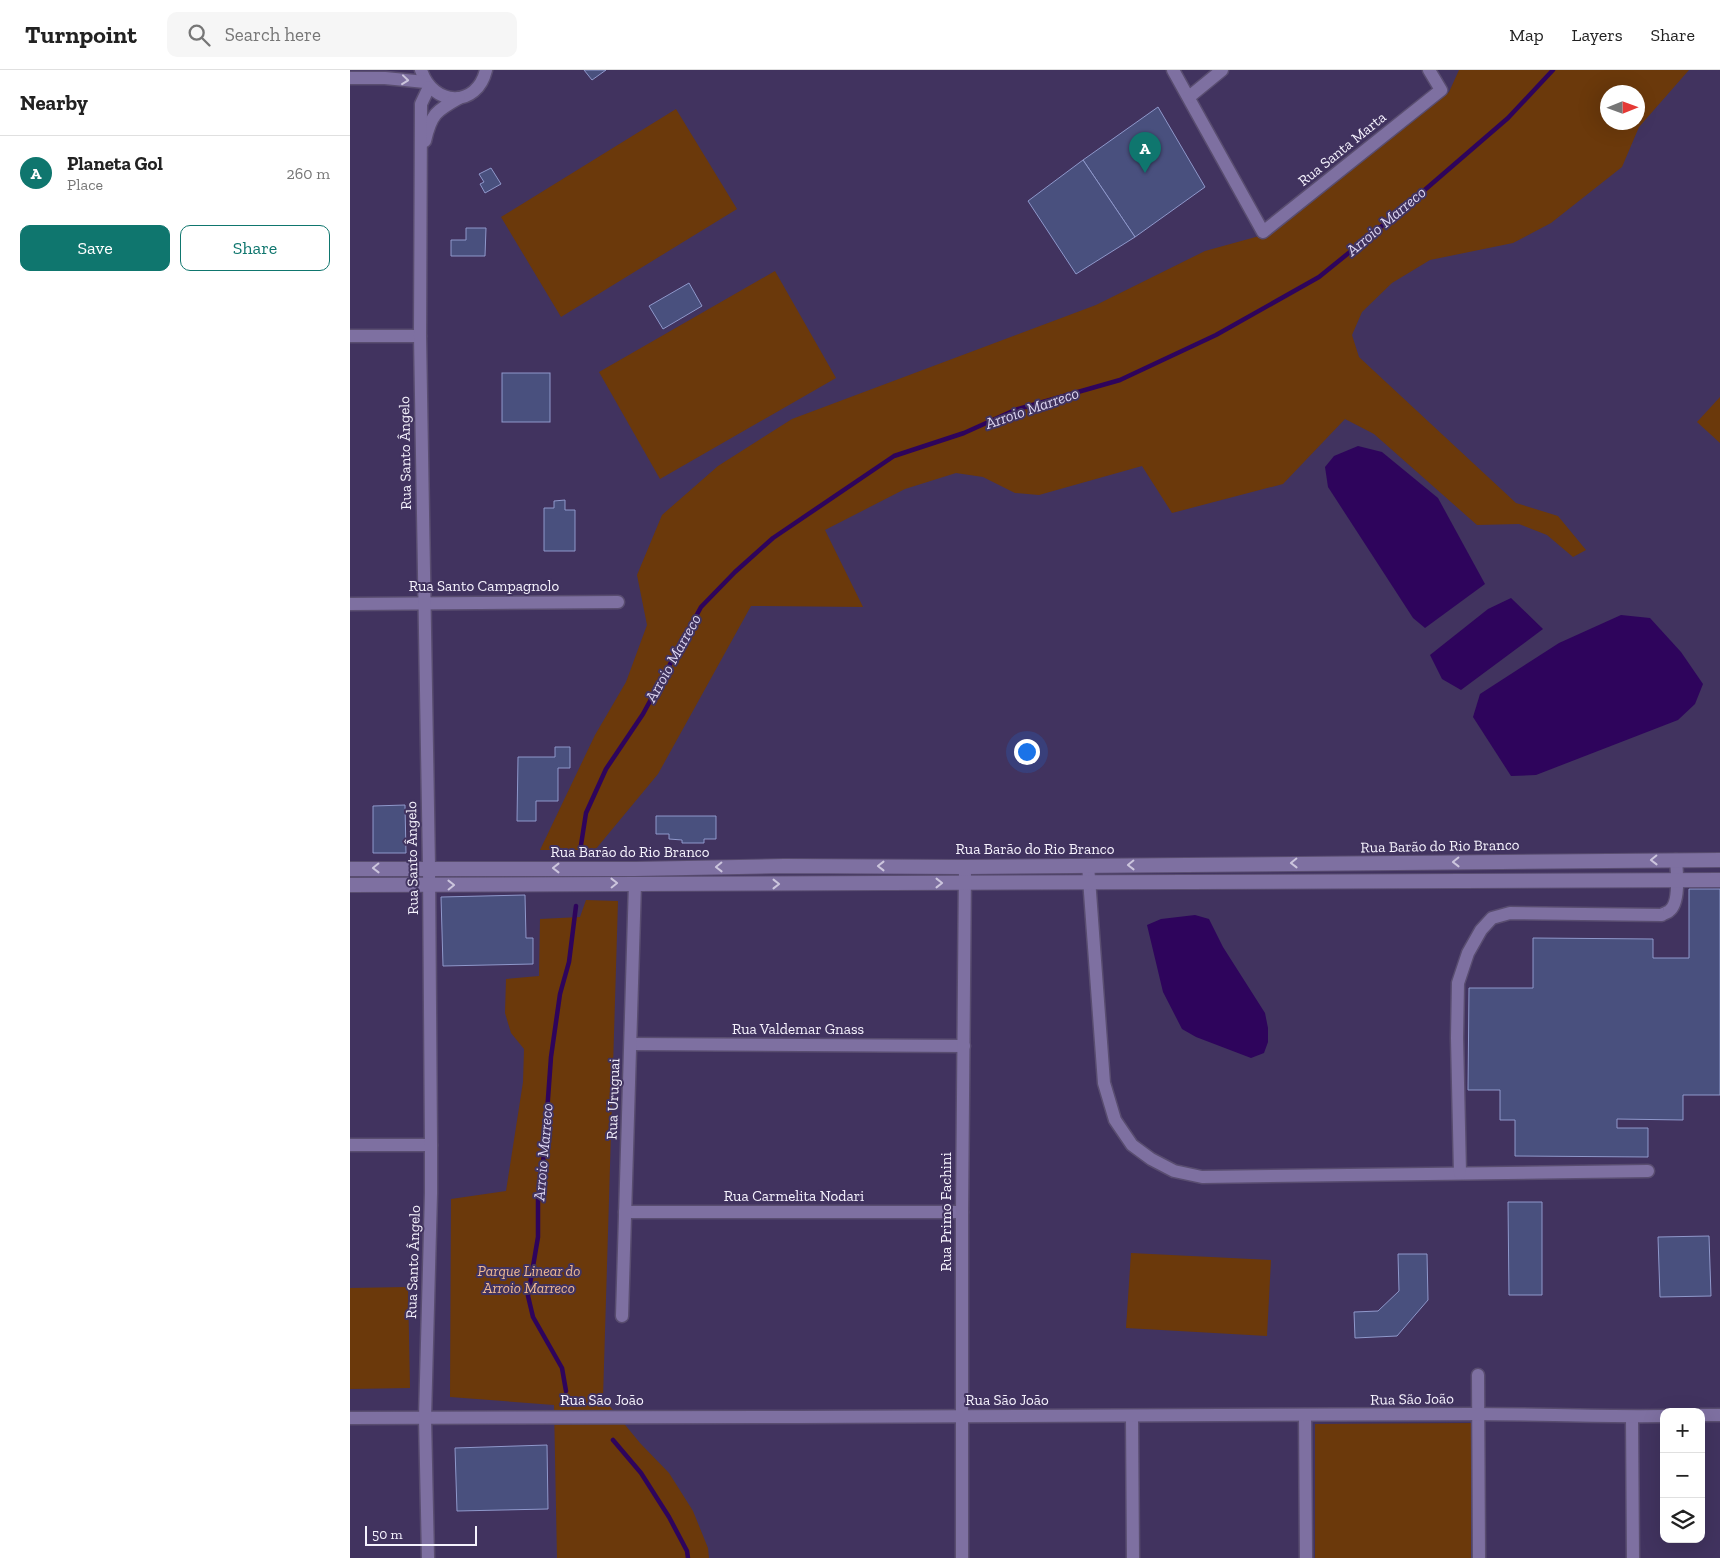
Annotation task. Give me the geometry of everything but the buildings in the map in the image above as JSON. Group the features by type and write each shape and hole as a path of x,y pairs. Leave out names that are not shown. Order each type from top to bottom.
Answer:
{"main road":[{"name":"Rua Barão do Rio Branco","path":"350,869 1720,860"},
{"path":"1480,862 1481,881"},
{"path":"528,868 529,884"},
{"name":"Rua Barão do Rio Branco","path":"350,885 1720,880"}],"street":[{"path":"421,158 429,126 435,113 461,97 470,94 483,80 486,70"},
{"path":"1173,70 1189,97 1222,70"},
{"name":"Rua Santa Marta","path":"1189,97 1263,232 1441,90 1428,70"},
{"path":"350,78 425,80 438,94 450,98 461,97"},
{"path":"421,158 421,104 425,80"},
{"name":"Rua Santo Ângelo","path":"421,158 420,336 429,868 431,1145 424,1418 428,1558"},
{"path":"350,336 420,336"},
{"name":"Rua Santo Campagnolo","path":"350,604 618,602"},
{"path":"1460,1173 1457,1038 1458,983 1468,953 1481,930 1492,918 1510,913 1662,915 1669,912 1675,900 1676,860"},
{"path":"1088,865 1104,1083 1115,1120 1132,1145 1151,1159 1174,1171 1202,1177 1648,1171"},
{"name":"Rua Primo Fachini","path":"962,1558 961,1416 965,866"},
{"name":"Rua Uruguai","path":"622,1316 635,883"},
{"name":"Rua Valdemar Gnass","path":"631,1044 964,1046"},
{"path":"350,1145 431,1145"},
{"name":"Rua Carmelita Nodari","path":"625,1212 962,1212"},
{"path":"1478,1375 1479,1558"},
{"name":"Rua São João","path":"350,1418 1132,1417 1478,1414 1660,1416"},
{"path":"1305,1415 1306,1558"},
{"path":"1705,1415 1720,1415"},
{"path":"1132,1417 1133,1558"},
{"path":"1632,1417 1633,1558"}],"green space":[{"path":"1459,70 1689,70 1645,120 1645,85 1600,85 1600,130 1638,130 1622,167 1551,223 1513,243 1430,260 1392,283 1362,312 1352,335 1359,357 1516,503 1558,516 1586,550 1573,557 1547,535 1519,524 1477,525 1374,434 1345,419 1283,484 1172,513 1142,466 1039,495 1015,493 983,477 956,473 905,489 825,530 863,607 751,606 658,774 595,850 540,850 595,735 626,682 647,625 637,575 662,515 718,466 792,419 1096,305 1205,251 1274,232 1449,92"},
{"path":"676,109 737,209 561,317 501,217"},
{"path":"775,271 836,378 660,479 599,372"},
{"path":"1720,397 1720,443 1697,422"},
{"name":"Parque Linear do Arroio Marreco","path":"586,900 618,901 603,1398 640,1443 669,1473 693,1511 708,1548 709,1558 557,1558 554,1405 450,1397 451,1199 506,1191 523,1082 524,1049 511,1033 505,1013 506,979 539,976 540,919 580,917"},
{"path":"1131,1253 1271,1260 1267,1336 1126,1328"},
{"path":"408,1287 410,1388 350,1389 350,1288"},
{"path":"1471,1423 1471,1558 1315,1558 1315,1424"}],"shaded area":[{"path":"1358,446 1382,452 1438,498 1485,584 1425,628 1413,618 1328,487 1325,467 1334,456"},
{"path":"1511,598 1543,629 1461,690 1442,679 1430,655 1488,609"},
{"path":"1621,615 1650,618 1681,652 1703,684 1695,704 1678,720 1536,775 1511,776 1473,717 1480,694 1559,643"},
{"path":"1195,915 1209,919 1223,947 1265,1013 1268,1042 1264,1053 1251,1058 1196,1037 1182,1029 1163,992 1147,925 1161,919"}],"waterway":[{"name":"Arroio Marreco","path":"581,845 586,813 606,769 643,714 701,607 735,572 773,538 894,456 964,433 1015,410 1120,380 1216,335 1319,277 1398,213 1508,118 1553,70"},
{"name":"Arroio Marreco","path":"566,1391 562,1368 533,1317 528,1296 538,1237 538,1200 544,1154 551,1057 560,994 569,962 576,906"},
{"name":"Arroio Marreco","path":"613,1440 641,1473 669,1517 687,1551 688,1558"}],"place":[{"name":"Planeta Gol","path":"1145,173"}]}
